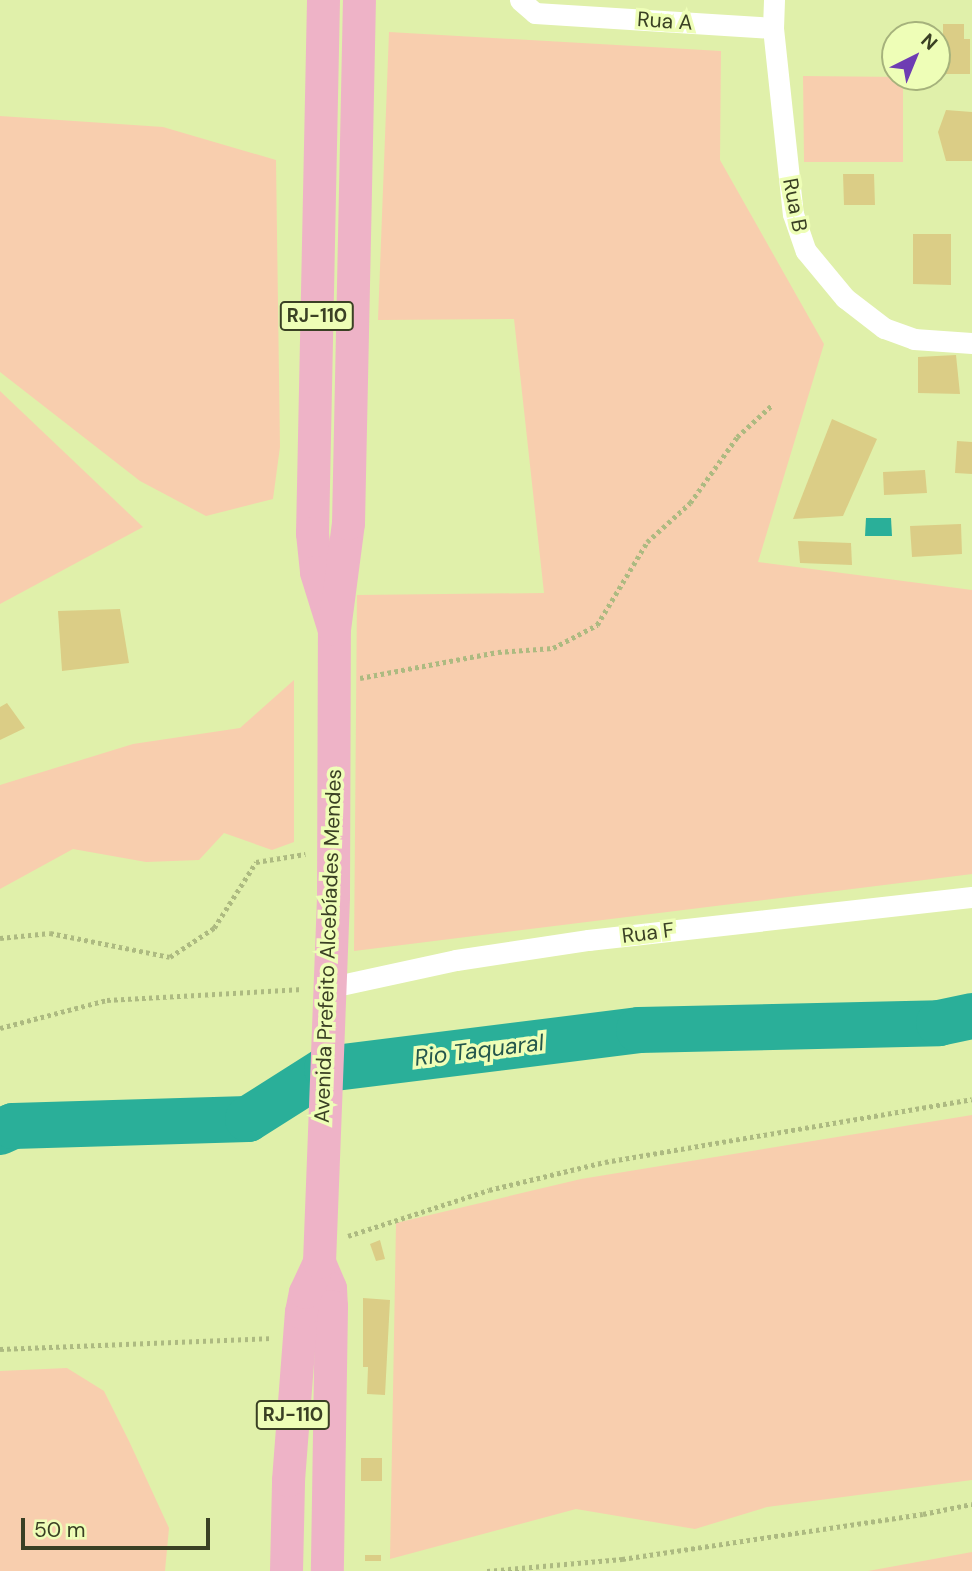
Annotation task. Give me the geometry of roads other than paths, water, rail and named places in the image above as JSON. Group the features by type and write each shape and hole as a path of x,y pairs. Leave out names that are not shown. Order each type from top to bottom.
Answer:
{"main road":[{"name":"Avenida Prefeito Alcebíades Mendes","path":"286,1571 288,1480 298,1336 304,1292 318,1262 333,850 334,629 330,572 312,519 323,0"},
{"name":"Avenida Prefeito Alcebíades Mendes","path":"330,572 348,523 359,0"},
{"name":"Avenida Prefeito Alcebíades Mendes","path":"318,1262 330,1288 331,1306 327,1571"}],"street":[{"name":"Rua A","path":"520,0 535,13 773,28"},
{"name":"Rua B","path":"774,0 773,28 793,214 806,251 845,298 884,328 914,339 972,343"},
{"name":"Rua F","path":"327,993 456,960 588,940 972,897"}],"water":[{"path":"866,518 891,518 892,536 865,536"}],"waterway":[{"name":"Rio Taquaral","path":"0,1132 13,1126 248,1119 327,1069 639,1030 939,1023 972,1016"}]}
